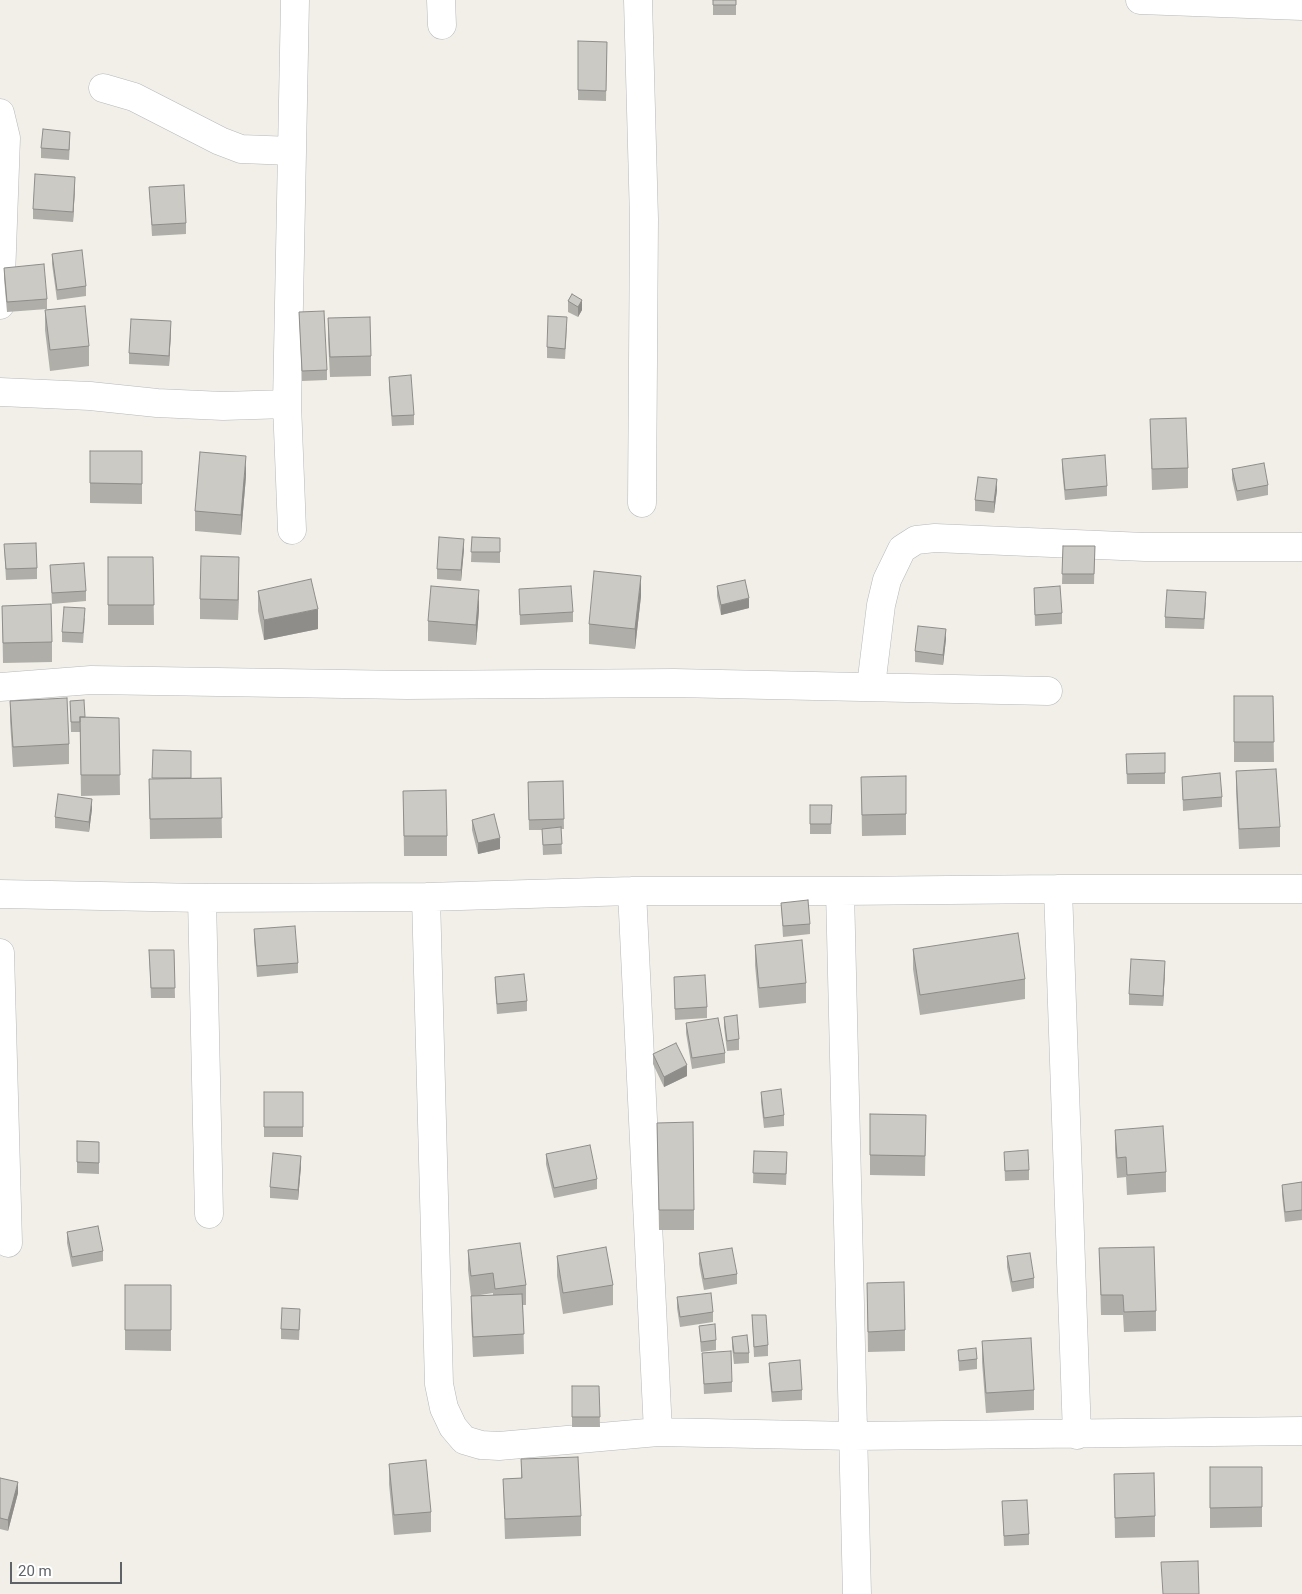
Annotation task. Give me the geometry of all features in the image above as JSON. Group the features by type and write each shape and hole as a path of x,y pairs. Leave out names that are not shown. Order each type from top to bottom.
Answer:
{"street":[{"path":"292,530 287,404 295,0"},
{"path":"638,0 644,219 642,503"},
{"path":"1140,0 1302,6"},
{"path":"103,88 134,97 220,141 241,149 292,151"},
{"path":"0,113 6,138 0,305"},
{"path":"0,392 90,396 157,403 287,404"},
{"path":"871,686 881,605 888,580 902,549 916,540 935,538 1145,547 1302,547"},
{"path":"0,688 92,680 407,685 674,683 1048,691"},
{"path":"1058,888 1077,1435"},
{"path":"0,894 202,898 426,897 632,891 1302,888"},
{"path":"632,891 658,1432"},
{"path":"840,891 857,1594"},
{"path":"426,897 439,1384 444,1408 453,1427 464,1440 481,1445 518,1445 658,1432 854,1436 1302,1431"},
{"path":"202,898 208,1214"},
{"path":"0,953 8,1243"}],"building":[{"path":"713,0 736,0 736,5 713,5"},
{"path":"578,41 607,42 606,91 578,90"},
{"path":"43,129 70,132 69,150 41,148"},
{"path":"35,174 75,177 73,212 33,209"},
{"path":"184,185 186,223 152,225 149,187"},
{"path":"82,250 86,286 57,290 52,254"},
{"path":"44,264 47,299 7,302 4,268"},
{"path":"572,294 582,300 578,307 568,301"},
{"path":"85,306 89,346 50,350 45,310"},
{"path":"324,311 327,370 302,371 299,312"},
{"path":"548,316 567,317 565,349 547,347"},
{"path":"370,317 371,356 330,357 328,318"},
{"path":"131,319 171,321 169,356 129,353"},
{"path":"411,375 414,415 392,416 389,377"},
{"path":"1186,418 1188,468 1152,469 1150,419"},
{"path":"90,451 142,451 142,484 90,483"},
{"path":"200,452 246,456 241,515 195,511"},
{"path":"1105,455 1107,486 1065,490 1062,459"},
{"path":"1264,463 1268,485 1237,491 1232,469"},
{"path":"978,477 997,479 994,502 975,500"},
{"path":"439,537 464,539 461,570 437,569"},
{"path":"472,537 500,538 500,552 471,552"},
{"path":"36,543 37,568 6,569 4,544"},
{"path":"1063,546 1095,546 1094,574 1062,574"},
{"path":"201,556 239,557 238,600 200,599"},
{"path":"108,557 153,557 154,605 108,605"},
{"path":"84,563 86,591 52,593 50,565"},
{"path":"594,571 641,576 635,629 589,624"},
{"path":"311,579 318,609 264,620 258,591"},
{"path":"745,580 749,598 721,605 717,586"},
{"path":"431,586 479,590 476,625 428,621"},
{"path":"571,586 573,612 520,615 519,589"},
{"path":"1060,586 1062,613 1035,615 1034,588"},
{"path":"1167,590 1206,592 1204,619 1165,617"},
{"path":"51,604 52,642 3,643 2,606"},
{"path":"64,607 85,608 83,633 62,632"},
{"path":"918,626 946,629 943,655 915,651"},
{"path":"1234,696 1273,696 1274,742 1234,742"},
{"path":"67,698 69,744 13,747 10,701"},
{"path":"84,700 85,717 80,717 80,722 71,722 70,701"},
{"path":"80,717 119,718 120,775 81,775"},
{"path":"153,750 191,751 191,778 152,778"},
{"path":"1165,753 1165,773 1127,774 1126,754"},
{"path":"1276,769 1280,827 1239,829 1236,771"},
{"path":"1220,773 1222,797 1183,800 1182,777"},
{"path":"906,776 906,814 862,815 861,777"},
{"path":"221,778 222,818 150,819 149,779"},
{"path":"563,781 564,819 529,820 528,782"},
{"path":"446,790 447,836 404,836 403,791"},
{"path":"58,794 92,799 89,822 55,817"},
{"path":"810,805 832,805 831,824 810,824"},
{"path":"494,814 500,838 478,843 472,820"},
{"path":"561,827 562,844 543,845 542,829"},
{"path":"808,900 810,924 783,926 781,903"},
{"path":"295,926 298,963 257,966 254,929"},
{"path":"1018,933 1025,979 920,995 913,949"},
{"path":"802,940 806,983 759,988 755,945"},
{"path":"149,950 174,950 175,988 151,988"},
{"path":"1131,959 1165,961 1163,996 1129,994"},
{"path":"524,974 527,1001 497,1004 495,977"},
{"path":"705,975 707,1007 675,1009 674,977"},
{"path":"737,1015 739,1039 727,1041 724,1017"},
{"path":"718,1018 725,1053 692,1058 686,1023"},
{"path":"676,1043 687,1065 664,1077 653,1054"},
{"path":"781,1089 784,1115 764,1118 761,1092"},
{"path":"264,1092 303,1092 303,1127 264,1127"},
{"path":"870,1114 926,1115 925,1156 870,1155"},
{"path":"693,1122 694,1210 659,1210 657,1123"},
{"path":"1163,1126 1166,1172 1127,1175 1126,1157 1117,1158 1115,1130"},
{"path":"77,1141 99,1142 99,1163 77,1162"},
{"path":"590,1145 597,1179 554,1188 546,1154"},
{"path":"1028,1150 1029,1170 1005,1171 1004,1152"},
{"path":"754,1151 787,1152 786,1174 753,1173"},
{"path":"273,1153 301,1156 298,1190 270,1187"},
{"path":"1302,1182 1302,1210 1285,1212 1282,1185"},
{"path":"98,1226 103,1251 72,1257 67,1232"},
{"path":"520,1243 526,1285 495,1289 493,1273 471,1276 468,1250"},
{"path":"606,1247 613,1285 563,1293 557,1256"},
{"path":"1154,1247 1156,1311 1124,1312 1123,1295 1101,1295 1099,1248"},
{"path":"732,1248 737,1274 704,1279 699,1253"},
{"path":"1030,1253 1034,1278 1012,1282 1007,1256"},
{"path":"904,1282 905,1330 868,1332 867,1283"},
{"path":"125,1285 171,1285 171,1330 125,1330"},
{"path":"711,1293 713,1312 680,1317 677,1297"},
{"path":"522,1294 524,1334 473,1337 471,1296"},
{"path":"282,1308 300,1309 299,1330 281,1329"},
{"path":"752,1315 766,1315 768,1345 754,1347"},
{"path":"715,1324 716,1340 701,1342 699,1326"},
{"path":"747,1335 749,1353 734,1353 732,1337"},
{"path":"1031,1338 1034,1390 986,1393 982,1341"},
{"path":"976,1348 977,1359 959,1361 958,1350"},
{"path":"731,1351 732,1382 704,1384 702,1353"},
{"path":"800,1360 802,1390 772,1392 769,1363"},
{"path":"572,1386 599,1386 600,1417 572,1417"},
{"path":"578,1457 581,1516 505,1519 503,1479 522,1478 521,1459"},
{"path":"426,1460 431,1512 394,1515 389,1464"},
{"path":"1210,1467 1262,1467 1262,1507 1210,1508"},
{"path":"1154,1473 1155,1516 1115,1518 1114,1474"},
{"path":"0,1478 18,1482 8,1520 0,1518"},
{"path":"1027,1500 1029,1534 1004,1536 1002,1501"},
{"path":"1198,1561 1199,1594 1163,1594 1161,1562"}]}
